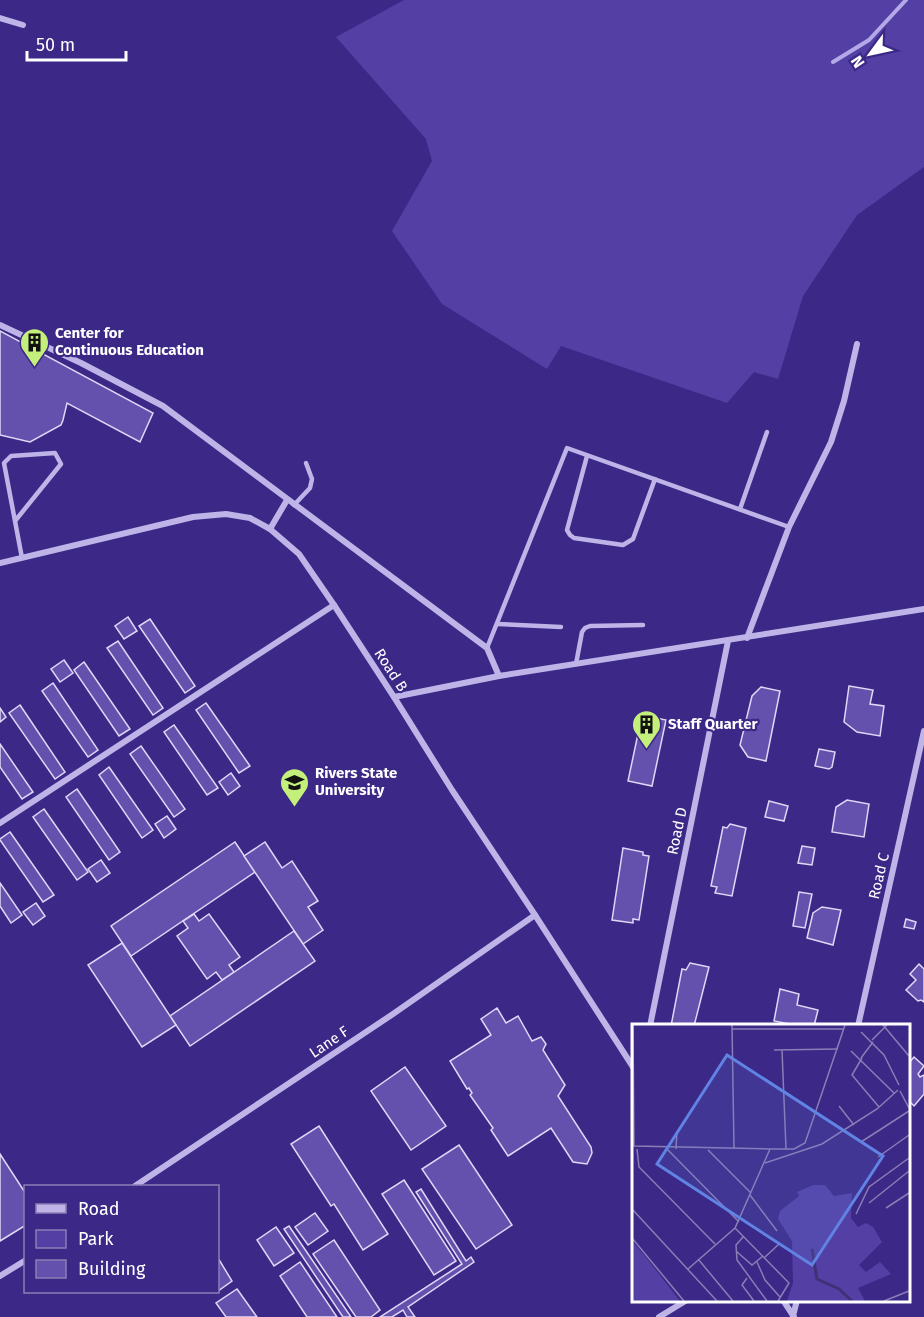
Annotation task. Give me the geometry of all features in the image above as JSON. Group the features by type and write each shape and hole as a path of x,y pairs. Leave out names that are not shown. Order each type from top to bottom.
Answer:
{"street":[{"path":"0,18 23,25"},
{"path":"0,325 81,363 163,406 487,648 499,676"},
{"path":"747,638 789,527 831,442 844,401 857,344"},
{"path":"270,529 287,500"},
{"name":"Road B","path":"0,563 193,517 226,514 250,518 270,529 299,554 334,605 632,1065"},
{"path":"0,823 334,605"},
{"path":"394,697 499,676 924,609"},
{"name":"Road D","path":"650,1024 728,641"},
{"name":"Road C","path":"858,1024 924,731"},
{"name":"Lane F","path":"136,1185 384,1020 535,915"},
{"path":"0,1276 24,1261"},
{"path":"659,1317 684,1302"},
{"path":"784,1302 794,1317"},
{"path":"794,1317 797,1302"}],"lane":[{"path":"740,509 767,432"},
{"path":"487,648 567,448 789,527"},
{"path":"15,521 61,464 55,453 11,456 4,463 22,558"},
{"path":"587,456 567,530 574,538 623,545 633,539 655,479"},
{"path":"294,505 310,488 312,479 306,463"},
{"path":"497,624 561,627"},
{"path":"576,664 582,632 585,628 643,625"}],"green space":[{"path":"404,0 924,0 924,167 857,215 803,296 778,379 754,372 727,403 561,346 547,369 442,304 392,231 432,161 426,139 336,37"}],"building":[{"name":"Center for Continuous Education","path":"0,331 153,413 140,442 67,403 61,425 30,442 0,435"},
{"path":"128,617 137,631 124,639 115,626"},
{"path":"150,619 195,686 185,693 139,626"},
{"path":"118,641 163,708 153,715 107,648"},
{"path":"64,660 73,673 60,682 51,669"},
{"path":"84,662 130,729 119,736 74,670"},
{"path":"53,683 98,750 88,757 42,691"},
{"path":"849,686 873,690 870,704 884,706 880,736 857,732 844,722"},
{"path":"761,687 780,691 766,761 748,757 740,745 752,696"},
{"path":"206,703 250,766 239,773 196,710"},
{"path":"20,705 65,772 55,779 9,713"},
{"path":"0,708 6,717 0,722"},
{"name":"Staff Quarter","path":"642,715 666,720 652,786 628,781"},
{"path":"174,725 218,788 207,795 164,732"},
{"path":"0,744 33,792 22,799 0,767"},
{"path":"141,746 185,809 174,817 130,754"},
{"path":"819,749 835,752 832,767 829,769 815,766"},
{"path":"109,767 153,830 142,838 99,775"},
{"path":"231,773 240,786 228,795 219,782"},
{"path":"77,789 120,852 109,860 66,797"},
{"path":"847,800 869,804 864,837 832,832 836,807"},
{"path":"769,801 788,806 784,821 765,817"},
{"path":"44,809 88,872 77,880 33,817"},
{"path":"167,816 176,829 164,838 155,824"},
{"path":"730,824 746,828 732,896 715,893 717,887 711,886 723,827 727,828"},
{"path":"10,832 54,895 43,902 0,840"},
{"path":"235,842 255,872 131,956 111,926"},
{"path":"265,842 282,868 292,861 318,901 308,907 323,930 303,944 244,856"},
{"path":"802,846 815,848 812,865 798,863"},
{"path":"623,848 643,852 643,855 649,856 639,920 633,919 633,923 612,920"},
{"path":"101,860 110,873 97,882 88,869"},
{"path":"0,883 22,915 11,923 0,906"},
{"path":"799,892 812,894 805,928 793,926"},
{"path":"36,903 45,916 33,925 23,912"},
{"path":"822,907 841,910 833,945 807,938 813,913"},
{"path":"194,914 199,921 209,914 240,957 229,965 234,972 222,980 216,972 207,979 177,936 188,928 183,921"},
{"path":"906,919 916,922 914,929 904,927"},
{"path":"294,931 315,961 190,1046 170,1016"},
{"path":"122,943 176,1025 142,1047 88,965"},
{"path":"690,963 709,967 695,1024 671,1024 682,969 686,970"},
{"path":"919,964 924,969 924,1002 918,1001 906,990 916,980 910,974"},
{"path":"780,989 799,994 797,1005 818,1010 814,1024 790,1024 774,1021"},
{"path":"497,1008 506,1023 518,1016 532,1041 541,1037 546,1044 543,1050 565,1085 558,1096 591,1147 592,1153 587,1164 573,1162 551,1128 508,1156 491,1130 493,1128 470,1095 472,1093 469,1088 467,1089 450,1061 491,1035 481,1019"},
{"path":"914,1057 924,1066 918,1074 920,1077 924,1075 924,1094 914,1106 909,1101 909,1063"},
{"path":"405,1067 446,1126 411,1150 371,1091"},
{"path":"319,1126 388,1234 363,1250 334,1204 331,1206 291,1144"},
{"path":"459,1145 512,1225 476,1249 422,1169"},
{"path":"0,1154 24,1191 24,1226 0,1241"},
{"path":"404,1180 456,1261 434,1275 382,1194"},
{"path":"421,1189 466,1261 471,1257 474,1262 408,1307 415,1317 407,1317 403,1310 392,1317 380,1317 462,1264 416,1192"},
{"path":"315,1213 328,1231 308,1245 295,1227"},
{"path":"289,1226 351,1317 343,1317 284,1229"},
{"path":"276,1227 294,1253 274,1266 257,1240"},
{"path":"334,1240 380,1310 371,1317 356,1317 313,1254"},
{"path":"219,1260 232,1281 219,1290"},
{"path":"300,1262 337,1317 307,1317 280,1276"},
{"path":"237,1289 257,1317 226,1317 216,1303"}],"waterway":[{"path":"833,62 869,40 906,0"}],"place":[{"name":"Center for Continuous Education","path":"34,368"},
{"name":"Staff Quarter","path":"647,750"},
{"name":"Rivers State University","path":"294,808"}]}
